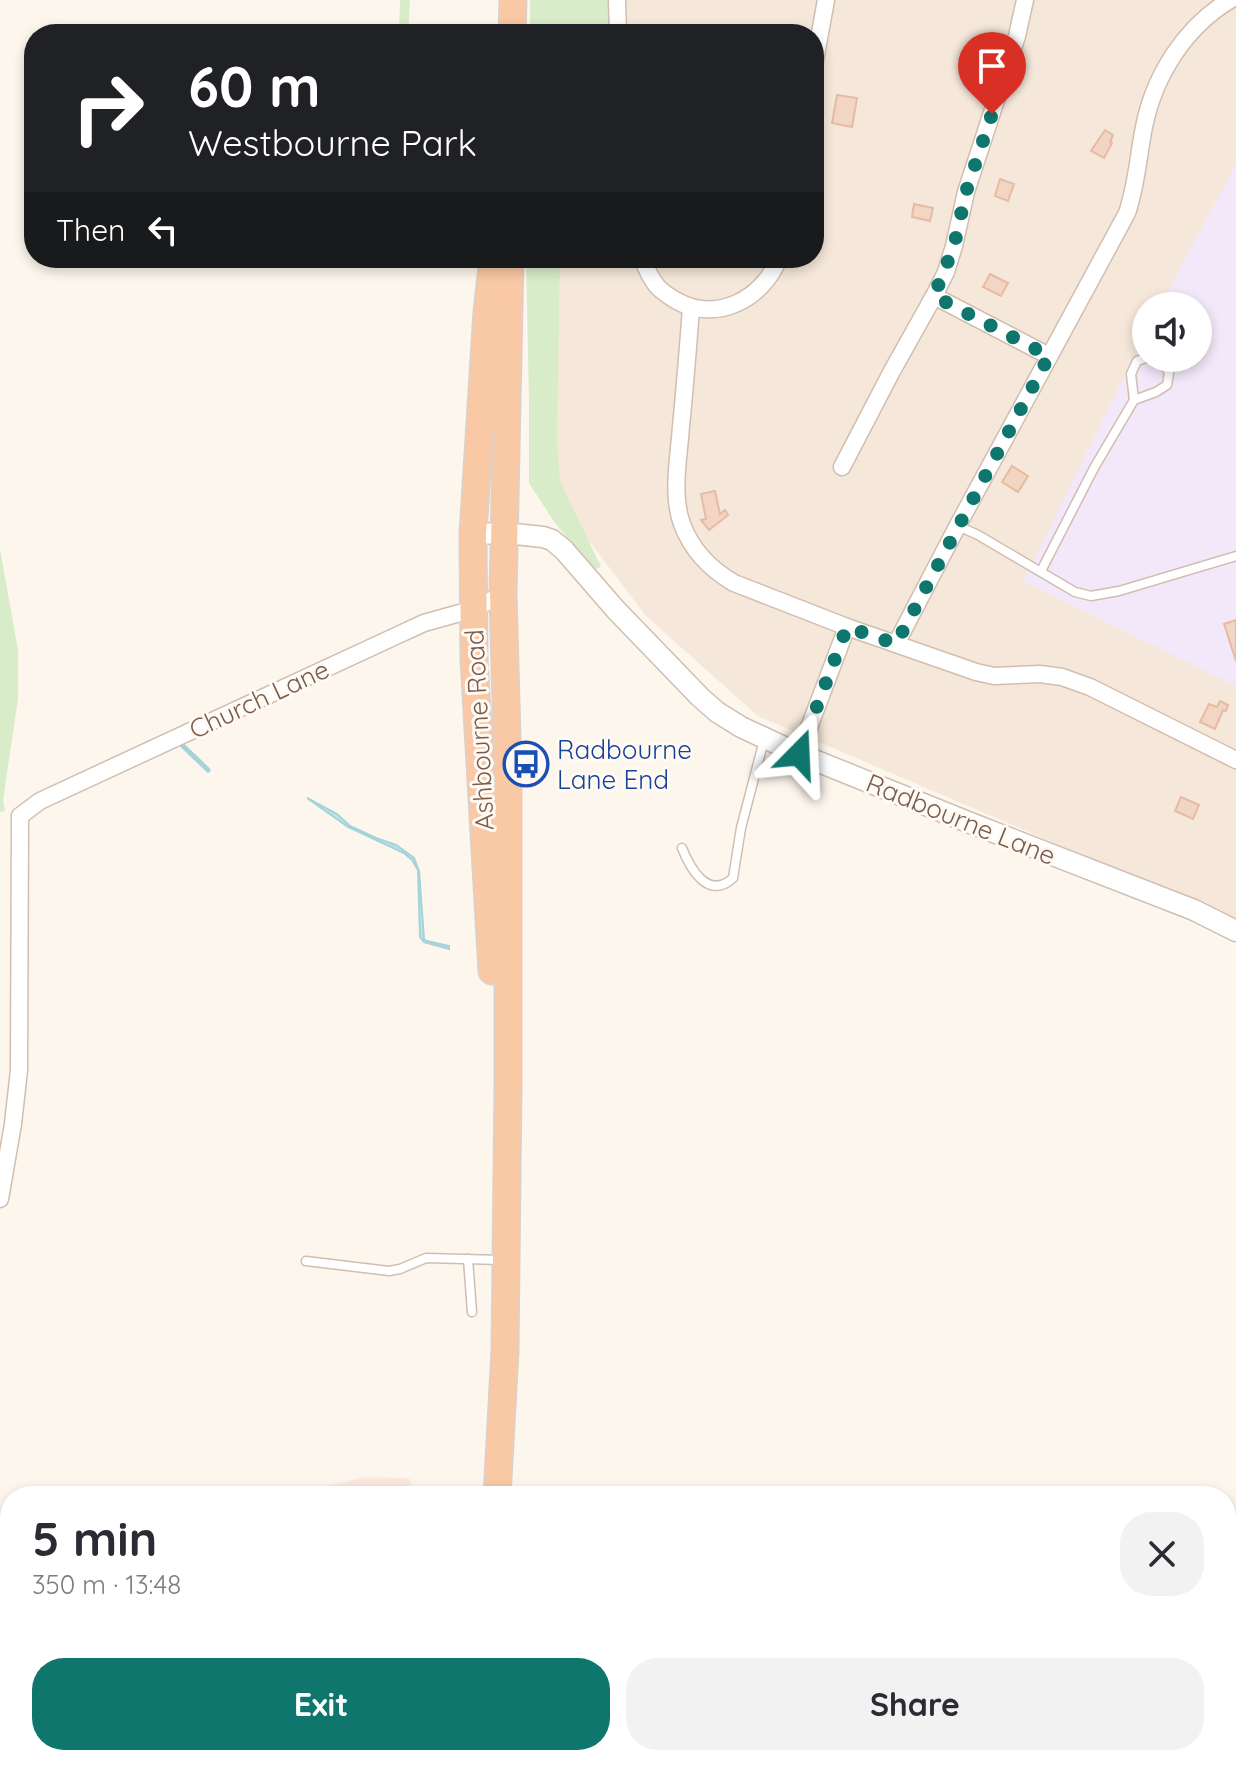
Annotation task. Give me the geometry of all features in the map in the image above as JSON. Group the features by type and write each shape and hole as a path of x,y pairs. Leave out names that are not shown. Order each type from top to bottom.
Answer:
{"highway":[{"path":"512,24 513,0"},
{"name":"Ashbourne Road","path":"492,268 473,534 474,609 476,705 506,1203"},
{"name":"Ashbourne Road","path":"498,1486 505,1351 508,1084 508,775 503,594 510,268"}],"street":[{"path":"617,0 618,24"},
{"path":"822,24 826,0"},
{"path":"842,467 934,296 954,246 966,192 1017,36 1025,0"},
{"path":"896,644 1127,213 1134,193 1144,129 1155,89 1185,39 1230,0"},
{"path":"646,268 658,287 674,299 691,308 712,309 735,305 749,297 761,287 774,268"},
{"path":"934,296 1049,356"},
{"path":"691,308 677,503 682,524 705,563 734,583 847,627 985,674 1040,674 1062,677 1090,687 1236,760"},
{"name":"Radbourne Lane","path":"473,534 505,533 552,540 700,697 728,720 764,739 1194,910 1236,931"},
{"name":"Church Lane","path":"0,1199 19,1070 20,816 40,801 424,623 474,609 503,594"},
{"path":"799,754 847,627"}],"lane":[{"path":"1041,571 1094,468 1134,400 1132,372"},
{"path":"1134,400 1167,385 1168,372"},
{"path":"958,525 1075,592 1091,596 1119,591 1236,556"},
{"path":"682,848 694,872 702,880 722,885 733,878 741,828 764,739"},
{"path":"306,1261 389,1271 426,1258 506,1260"},
{"path":"468,1259 472,1312"}],"shaded area":[{"path":"557,0 1236,0 1236,921 758,716 646,616 548,487 552,268 824,268 824,24 556,24"},
{"path":"1236,164 1236,686 1023,581 1132,361 1132,372 1212,372 1212,292 1167,292"},
{"path":"365,1477 409,1478 411,1486 327,1486"}],"green space":[{"path":"400,0 410,0 409,24 399,24"},
{"path":"530,0 608,0 609,24 530,24"},
{"path":"526,268 560,268 557,441 560,481 601,567 593,570 553,520 529,483"},
{"path":"0,549 18,650 18,699 3,800 5,811 0,812"}],"water":[{"path":"307,798 337,814 350,826 396,845 414,858 419,871 424,939 449,946 449,949 424,942 420,937 418,870 412,860 404,853 348,827"}],"building":[{"path":"837,95 857,98 852,127 832,123"},
{"path":"1105,130 1113,135 1104,158 1091,151"},
{"path":"1000,179 1014,184 1008,201 995,196"},
{"path":"914,204 933,208 930,221 912,217"},
{"path":"990,274 1008,283 1001,296 983,287"},
{"path":"1012,466 1028,476 1018,492 1002,482"},
{"path":"715,491 720,514 725,510 728,515 709,530 701,520 706,519 701,494"},
{"path":"1236,620 1236,661 1224,624"},
{"path":"1220,701 1228,705 1215,729 1200,722 1209,704 1217,707"},
{"path":"1181,797 1199,805 1193,819 1175,811"}],"waterway":[{"path":"181,744 208,770"}],"place":[{"name":"Radbourne Lane End","path":"526,764"}],"route":[{"path":"799,754 847,627 896,644 1049,356 934,296 946,272 966,192 992,114"}]}
